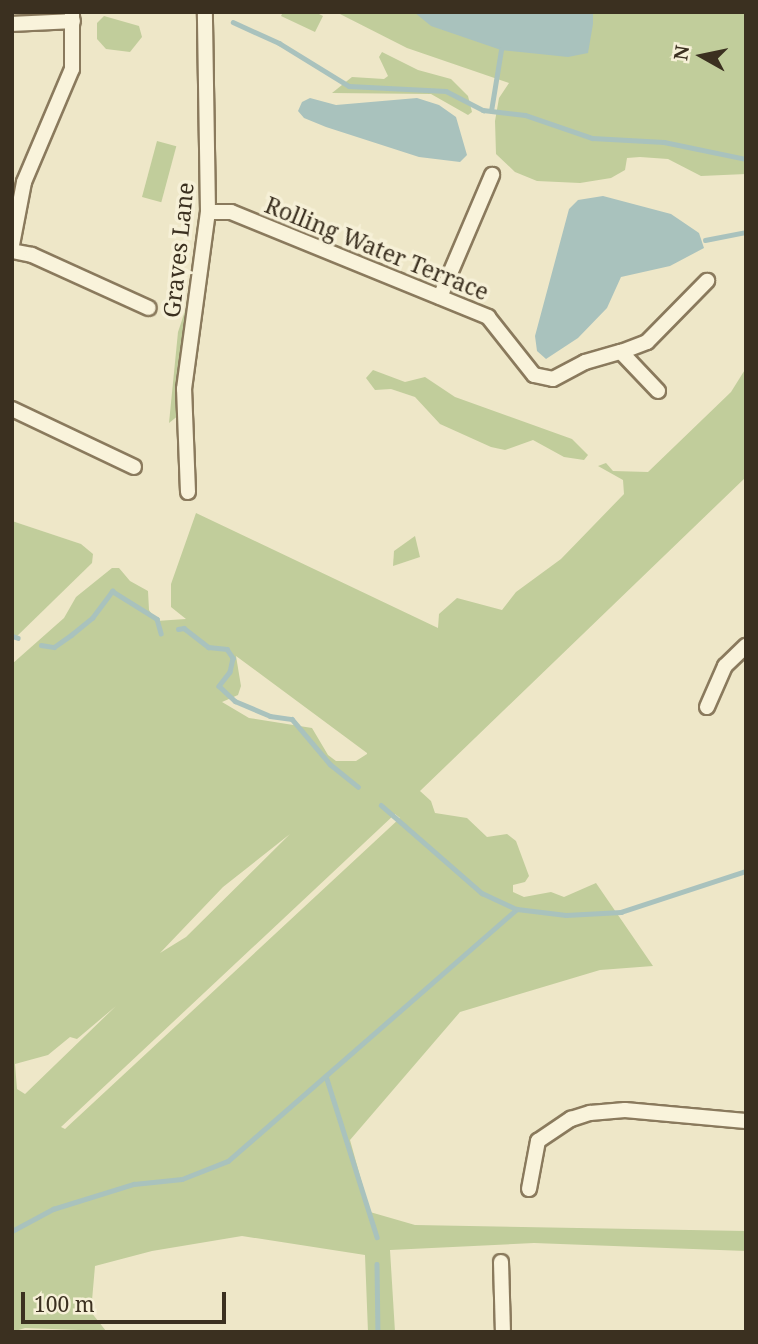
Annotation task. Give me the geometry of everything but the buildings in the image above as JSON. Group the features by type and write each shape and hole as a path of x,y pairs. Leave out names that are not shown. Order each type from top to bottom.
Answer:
{"street":[{"name":"Graves Lane","path":"188,492 184,389 208,212 205,12"},
{"path":"12,24 73,17 72,69 24,182 12,245"},
{"path":"440,297 492,175"},
{"name":"Rolling Water Terrace","path":"208,212 231,212 488,317 534,375 553,379 585,362 647,342 707,281"},
{"path":"12,251 32,254 149,308"},
{"path":"621,352 658,390"},
{"path":"12,410 134,467"},
{"path":"707,707 725,666 746,646"},
{"path":"529,1189 538,1141 590,1113 625,1110 746,1121"},
{"path":"501,1262 503,1332"}],"green space":[{"path":"283,12 315,12 323,16 315,32 281,16"},
{"path":"336,12 746,12 746,174 701,176 668,159 640,157 627,158 625,170 611,178 580,183 537,181 515,172 496,154 495,121 499,98 509,83 407,48"},
{"path":"104,16 139,26 142,37 130,52 106,49 97,39 97,23"},
{"path":"382,52 418,70 451,79 468,96 472,112 468,115 431,94 332,93 352,77 384,79 388,76 379,57"},
{"path":"157,141 176,146 161,202 142,197"},
{"path":"185,311 179,415 169,423 178,332"},
{"path":"746,368 746,477 420,791 431,801 435,813 467,818 487,837 507,834 516,841 529,876 525,882 513,885 513,892 524,897 551,892 564,897 596,883 653,966 600,970 460,1012 350,1140 370,1212 415,1225 746,1231 746,1251 534,1243 390,1250 395,1332 368,1332 365,1255 242,1236 152,1251 95,1266 91,1312 106,1331 25,1328 12,1332 12,664 64,618 76,597 112,568 119,568 130,581 148,591 149,610 156,621 186,619 171,607 171,584 196,513 438,628 439,614 457,598 502,610 516,592 561,559 624,494 623,480 598,466 606,463 613,471 648,472 731,392","holes":["236,656 367,754 356,761 336,761 328,755 312,728 249,718 222,702 238,695 241,686","395,814 400,818 65,1129 61,1127","290,834 186,937 160,953 223,887","116,1006 25,1094 17,1089 15,1064 48,1055 70,1037 77,1039"]},
{"path":"373,370 405,382 425,377 455,397 572,439 588,455 584,460 564,457 533,440 505,450 491,447 440,424 415,397 391,389 375,390 366,378"},
{"path":"12,521 81,544 93,554 92,563 12,641"},
{"path":"415,536 420,557 393,566 394,551"}],"water":[{"path":"414,12 593,12 593,24 588,53 568,57 501,50 431,26"},
{"path":"310,98 336,105 417,98 439,105 456,117 467,155 460,162 419,157 326,127 304,118 298,111 302,102"},
{"path":"603,196 671,214 699,233 704,248 670,266 621,277 607,308 578,338 546,359 537,351 535,336 569,209 578,200"}],"waterway":[{"path":"233,22 279,43 349,86 446,91 483,110 525,115 592,138 664,142 746,159"},
{"path":"491,111 501,50"},
{"path":"705,240 746,232"},
{"path":"41,645 54,647 71,635 92,618 112,591 157,619 161,633"},
{"path":"178,629 184,628 208,647 227,649 233,658 230,672 219,686 235,701 270,716 292,719 330,764 358,787"},
{"path":"12,636 18,638"},
{"path":"381,805 482,893 517,909"},
{"path":"12,1231 53,1209 134,1184 182,1179 228,1161 517,909 566,915 621,912 746,871"},
{"path":"326,1076 377,1237"},
{"path":"377,1264 378,1332"}]}
